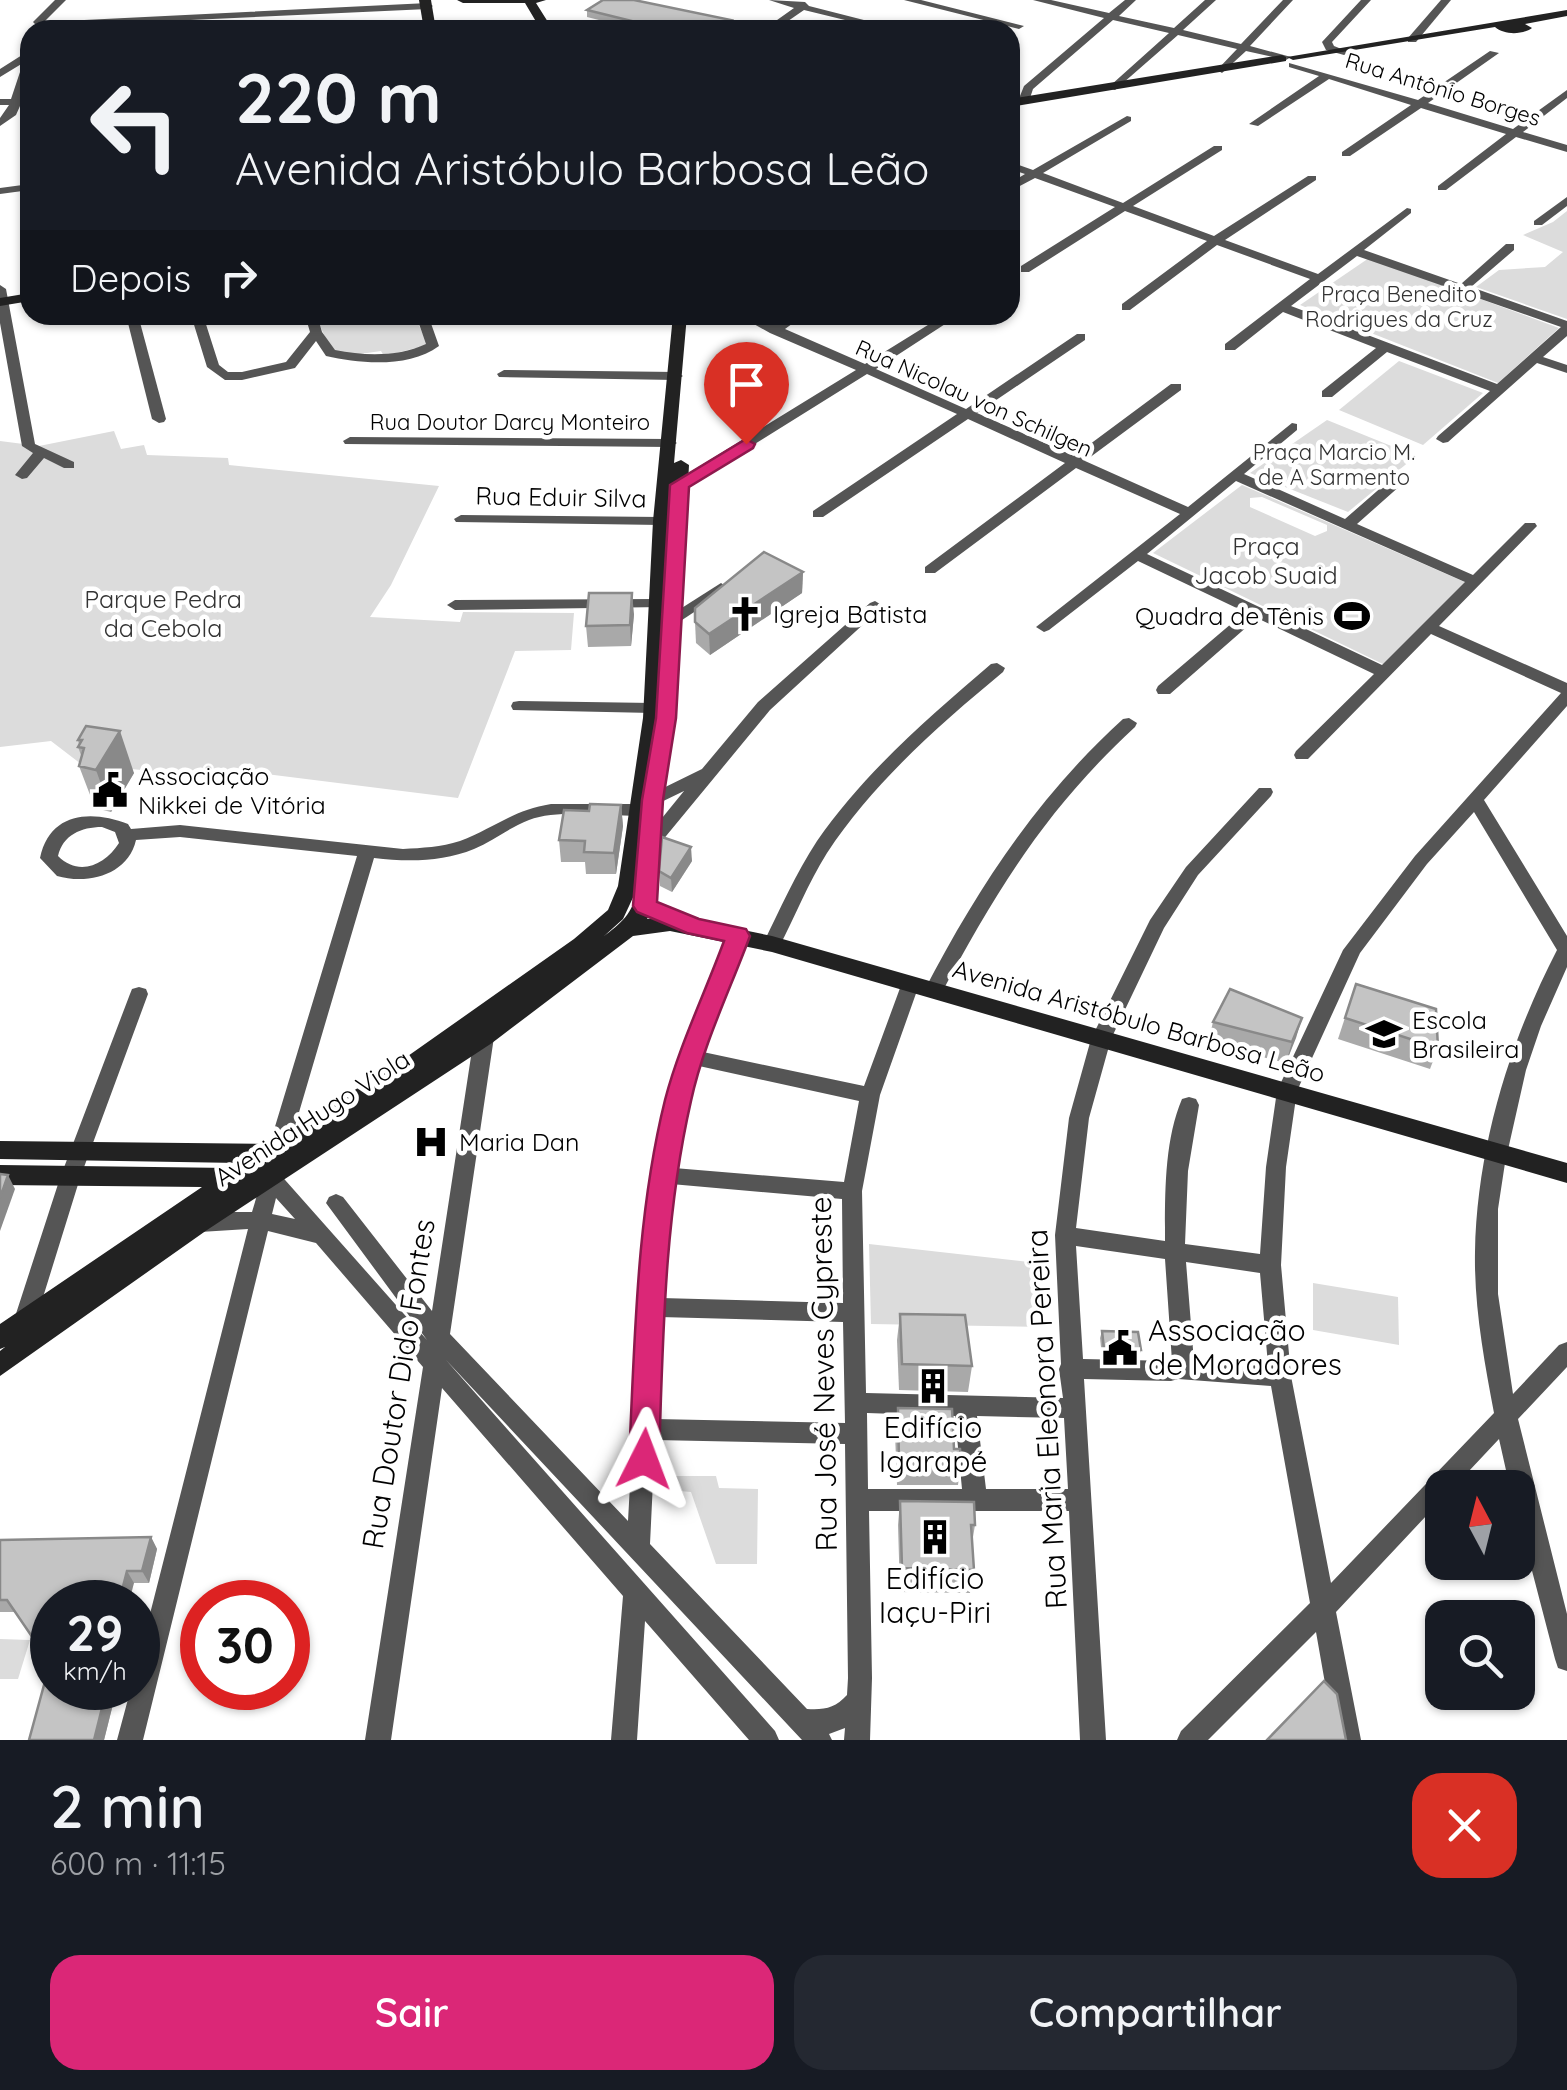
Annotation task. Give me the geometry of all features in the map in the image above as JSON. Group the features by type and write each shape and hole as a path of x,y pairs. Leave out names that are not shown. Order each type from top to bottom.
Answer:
{"street":[{"path":"40,20 61,0"},
{"path":"220,0 234,14"},
{"path":"470,0 535,1"},
{"path":"774,0 857,20"},
{"path":"783,20 813,0"},
{"path":"909,0 979,20"},
{"path":"1020,95 1132,0"},
{"path":"1125,82 1211,0"},
{"path":"1222,70 1288,0"},
{"path":"1344,52 1330,48 1327,42 1366,0"},
{"path":"1412,40 1446,0"},
{"path":"1558,0 1567,2"},
{"path":"1020,25 1046,1"},
{"name":"Rua Antônio Borges","path":"1046,1 1242,47 1567,149"},
{"path":"197,20 234,14 339,14 421,2"},
{"path":"258,20 259,13"},
{"path":"1020,97 1040,98 1125,82 1294,62 1567,15"},
{"path":"1346,154 1494,53"},
{"path":"1254,124 1328,75"},
{"path":"0,123 12,113 20,88"},
{"path":"1442,188 1567,94"},
{"path":"0,102 20,104"},
{"path":"1020,182 1127,118"},
{"path":"1024,270 1218,148"},
{"path":"1020,169 1318,278"},
{"path":"1126,307 1216,240 1312,178"},
{"path":"1538,223 1567,200"},
{"path":"1230,347 1407,210"},
{"path":"1462,288 1510,247"},
{"path":"1355,252 1567,327 1444,440"},
{"path":"1,302 29,446 69,465"},
{"path":"1281,307 1498,389"},
{"path":"135,325 159,419"},
{"path":"200,325 213,367 225,376 284,368 316,332"},
{"path":"314,325 331,353 368,357 407,354 433,346 426,325"},
{"path":"669,530 680,485 680,325"},
{"path":"622,922 646,805 660,708 667,610 670,443 693,325"},
{"name":"Rua Nicolau von Schilgen","path":"764,325 1190,514"},
{"path":"774,330 782,325"},
{"path":"680,485 938,325"},
{"path":"818,514 1081,337"},
{"path":"1327,394 1386,347"},
{"path":"1534,358 1567,370"},
{"path":"504,374 682,379"},
{"path":"930,570 1176,387"},
{"path":"1044,626 1190,514 1292,427"},
{"name":"Rua Doutor Darcy Monteiro","path":"350,441 670,443"},
{"path":"22,475 40,454"},
{"path":"1348,524 1405,474"},
{"path":"1236,476 1473,580"},
{"name":"Rua Eduir Silva","path":"461,519 669,530"},
{"path":"1302,756 1530,526"},
{"path":"1135,554 1383,672"},
{"path":"455,605 667,610 704,601 734,578"},
{"path":"652,843 764,706 875,606"},
{"path":"1164,690 1255,612"},
{"path":"1348,1740 1280,1376 1270,1265 1276,1166 1287,1092 1352,950 1421,860 1567,693 1428,628"},
{"path":"772,944 810,866 832,833 922,734 997,668"},
{"path":"519,706 660,708"},
{"path":"932,991 968,921 1028,827 1100,748 1129,723"},
{"path":"127,836 180,831 367,852 436,853 466,845 527,814 646,805 708,772"},
{"name":"Rua Maria Eleonora Pereira","path":"1093,1740 1065,1234 1079,1118 1101,1039 1156,925 1192,871 1265,792"},
{"path":"1476,800 1567,950 1530,1026 1496,1152 1486,1290 1504,1419 1567,1659"},
{"path":"645,906 652,843 646,805"},
{"path":"130,1740 258,1222 367,852"},
{"name":"Avenida Aristóbulo Barbosa Leão","path":"645,906 695,926"},
{"name":"Avenida Hugo Viola","path":"0,1365 277,1167 484,1037 645,906"},
{"name":"Avenida Aristóbulo Barbosa Leão","path":"622,922 695,926 772,944 1567,1173"},
{"name":"Avenida Hugo Viola","path":"0,1338 234,1178 277,1167 322,1122 406,1069 581,944 622,922"},
{"path":"638,1550 650,1307 662,1175 692,1057 738,936"},
{"name":"Rua José Neves Cypreste","path":"857,1740 852,1191 870,1095 910,984"},
{"path":"24,1323 70,1178 140,994"},
{"name":"Rua Doutor Dido Fontes","path":"378,1740 484,1037"},
{"path":"692,1057 870,1095"},
{"path":"296,1100 322,1122"},
{"path":"1189,1105 1181,1142 1172,1250 1184,1371 1280,1376"},
{"path":"0,1150 277,1167"},
{"path":"277,1167 320,1236 766,1740"},
{"path":"0,1174 234,1178"},
{"path":"662,1175 852,1191"},
{"path":"336,1203 439,1338 819,1740"},
{"path":"199,1224 258,1222 320,1236"},
{"path":"1065,1234 1270,1265"},
{"path":"364,1286 388,1272"},
{"path":"650,1307 854,1313"},
{"path":"1190,1740 1324,1607 1567,1352"},
{"path":"1070,1369 1171,1371"},
{"path":"855,1402 1072,1408"},
{"path":"965,1408 976,1498"},
{"path":"646,1429 857,1434"},
{"path":"857,1500 1080,1500"},
{"path":"624,1740 635,1596"},
{"path":"799,1721 831,1722 842,1718 859,1700"}],"green space":[{"path":"1567,211 1567,319 1476,287 1499,270 1545,267 1563,252 1523,235"},
{"name":"Praça Benedito Rodrigues da Cruz","path":"1369,258 1559,328 1498,383 1300,305"},
{"path":"320,325 419,325 428,345 384,356 381,351 353,355 332,352"},
{"path":"1399,361 1483,393 1423,445 1339,410"},
{"name":"Praça Marcio M. de A Sarmento","path":"1327,420 1416,456 1348,512 1250,473"},
{"name":"Parque Pedra da Cebola","path":"114,431 121,449 144,445 147,455 228,458 229,465 439,486 391,585 370,617 460,622 463,612 574,613 571,650 515,651 458,798 266,774 263,779 235,775 232,779 81,764 51,741 0,747 0,441 39,446"},
{"name":"Praça Jacob Suaid","path":"1242,485 1467,583 1385,665 1153,553","holes":["1262,497 1327,525 1327,531 1315,536 1250,507 1250,498"]},
{"path":"869,1244 1046,1264 1046,1327 871,1324"},
{"path":"1313,1283 1398,1297 1399,1345 1313,1330"},
{"path":"669,1476 716,1476 719,1488 758,1489 757,1564 716,1564 691,1492 668,1490"},
{"path":"0,1639 30,1640 18,1679 0,1679"}],"building":[{"path":"603,0 634,0 731,20 628,20 587,10"},
{"path":"764,552 803,572 709,634 695,622 695,608"},
{"path":"589,593 632,593 630,625 586,626"},
{"path":"86,726 120,731 96,770 79,766 84,748 78,747 82,740 78,740"},
{"path":"590,804 621,805 614,853 584,852 585,841 559,840 564,810 589,811"},
{"path":"662,837 691,847 671,878 659,871"},
{"path":"1356,984 1436,1009 1438,1048 1345,1018"},
{"path":"1230,989 1302,1018 1292,1042 1213,1022"},
{"path":"0,1174 8,1175 0,1198"},
{"path":"900,1314 965,1315 972,1366 902,1364"},
{"path":"1102,1331 1138,1332 1141,1350 1104,1349"},
{"path":"898,1408 952,1409 954,1449 960,1449 961,1461 899,1461"},
{"path":"900,1501 974,1502 974,1570 902,1568"},
{"path":"151,1537 142,1571 127,1571 125,1580 30,1580 30,1634 7,1600 0,1600 0,1540"},
{"path":"1324,1681 1337,1694 1346,1740 1267,1740"},
{"path":"37,1710 102,1710 94,1740 29,1740"}],"place":[{"name":"Igreja Batista","path":"745,614"},
{"name":"Quadra de Tênis","path":"1352,616"},
{"name":"Associação Nikkei de Vitória","path":"110,790"},
{"name":"Escola Brasileira","path":"1384,1034"},
{"name":"Maria Dan","path":"431,1142"},
{"name":"Associação de Moradores","path":"1120,1348"},
{"name":"Edifício Igarapé","path":"933,1386"},
{"name":"Edifício Iaçu-Piri","path":"935,1537"}],"route":[{"path":"644,1459 650,1307 662,1175 679,1096 738,936 695,926 645,906 652,800 666,718 680,485 746,444"}]}
